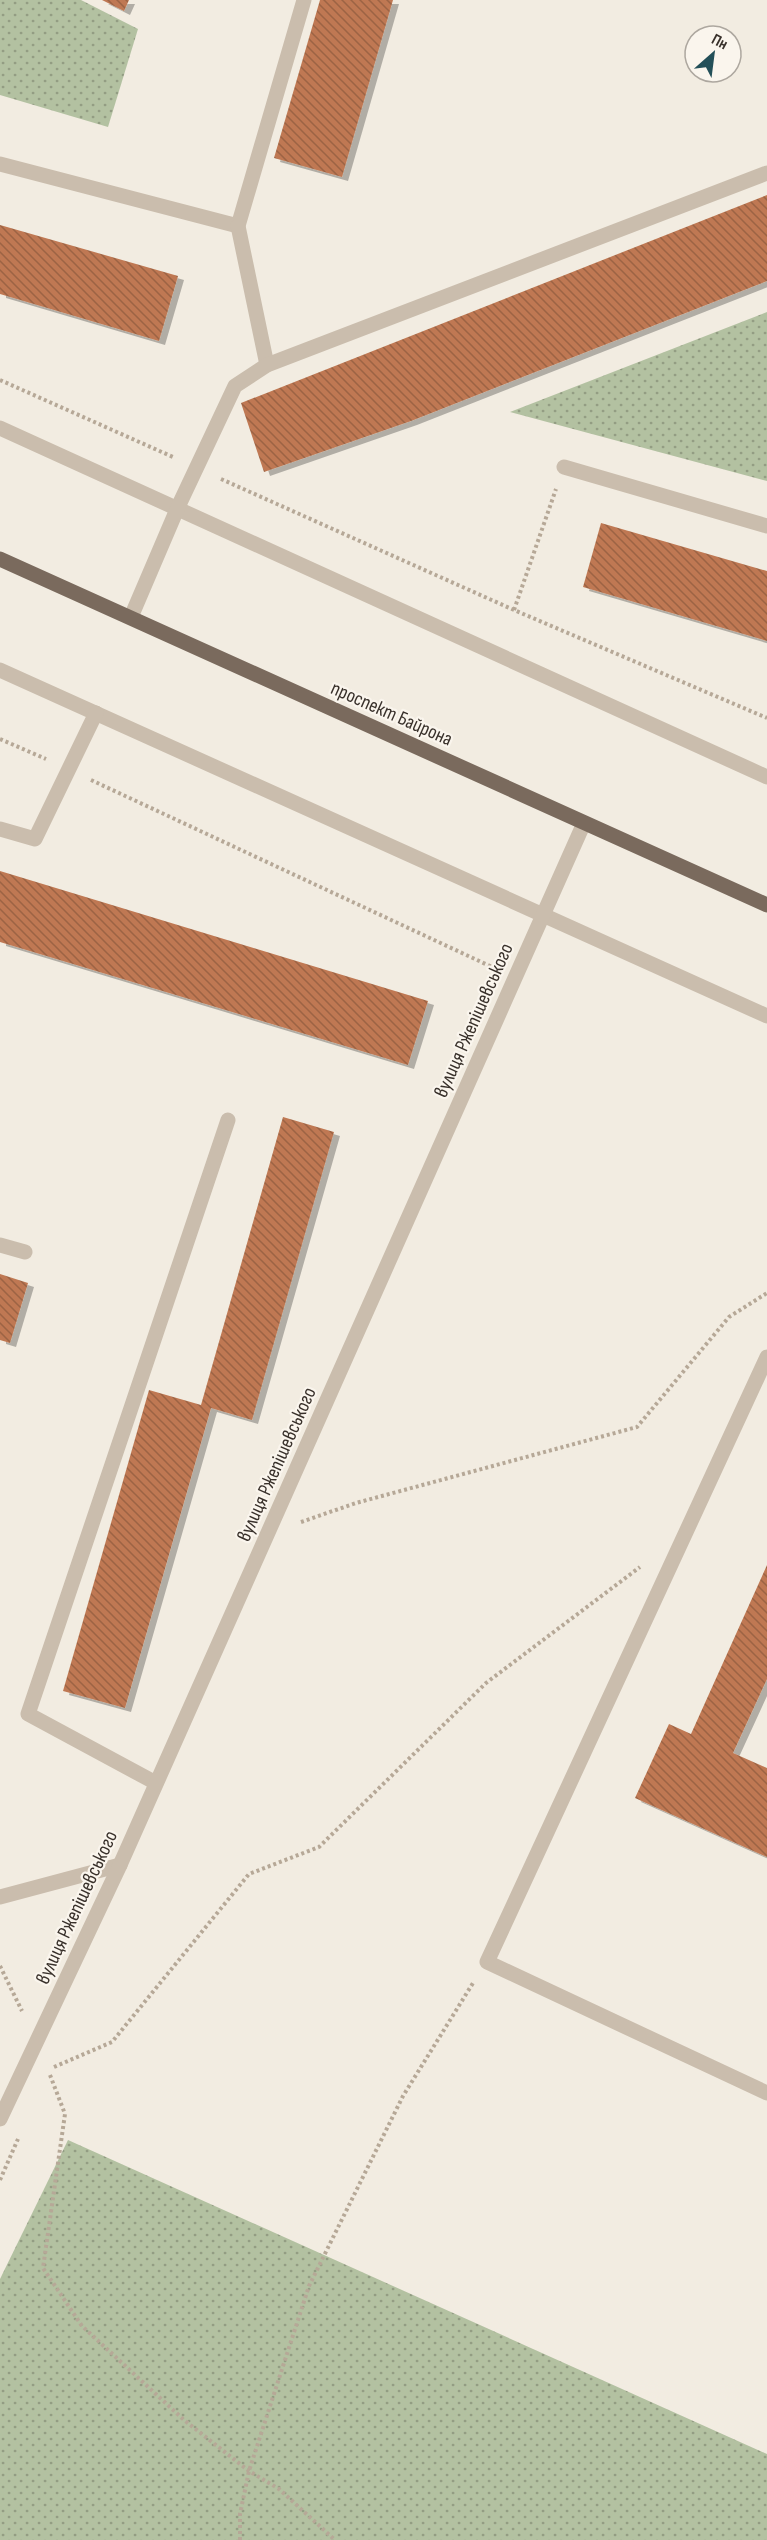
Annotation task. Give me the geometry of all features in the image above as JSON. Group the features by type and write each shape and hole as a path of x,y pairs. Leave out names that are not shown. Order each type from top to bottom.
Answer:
{"main road":[{"name":"проспект Байрона","path":"0,559 767,905"}],"street":[{"path":"267,365 238,226 304,0"},
{"path":"0,164 238,226"},
{"path":"131,617 178,507 235,386 267,365 767,173"},
{"path":"0,428 178,507 767,777"},
{"path":"564,467 767,526"},
{"path":"0,670 767,1016"},
{"path":"0,829 35,839 96,713"},
{"name":"вулиця Ржепішевського","path":"0,2119 120,1865 584,823"},
{"path":"156,1783 28,1714 228,1120"},
{"path":"0,1245 25,1252"},
{"path":"767,1357 487,1962 767,2093"},
{"path":"0,1897 120,1865"}],"path":[{"path":"0,380 514,610 767,718"},
{"path":"514,610 564,467"},
{"path":"0,739 495,968"},
{"path":"300,1523 356,1503 637,1427 729,1317 767,1293"},
{"path":"335,2540 279,2489 249,2471 184,2420 81,2326 43,2268 65,2114 48,2070 112,2042 249,1874 319,1846 486,1683 647,1562"},
{"path":"240,2540 240,2514 249,2471 309,2286 403,2096 487,1962"}],"green space":[{"path":"0,0 81,0 138,29 108,127 0,95"},
{"path":"767,312 767,481 510,412"},
{"path":"68,2140 767,2454 767,2540 0,2540 0,2279"}],"building":[{"path":"102,0 129,0 124,11"},
{"path":"320,0 393,0 342,177 274,158"},
{"path":"767,195 767,281 411,421 264,472 241,403"},
{"path":"0,225 178,276 159,341 0,294"},
{"path":"601,523 767,571 767,641 583,587"},
{"path":"0,871 428,1001 408,1065 0,942"},
{"path":"283,1117 334,1132 252,1420 211,1408 125,1708 63,1691 149,1390 201,1405"},
{"path":"0,1274 28,1283 10,1343 0,1340"},
{"path":"767,1565 767,1679 733,1753 767,1768 767,1857 635,1798 669,1724 691,1734"}]}
